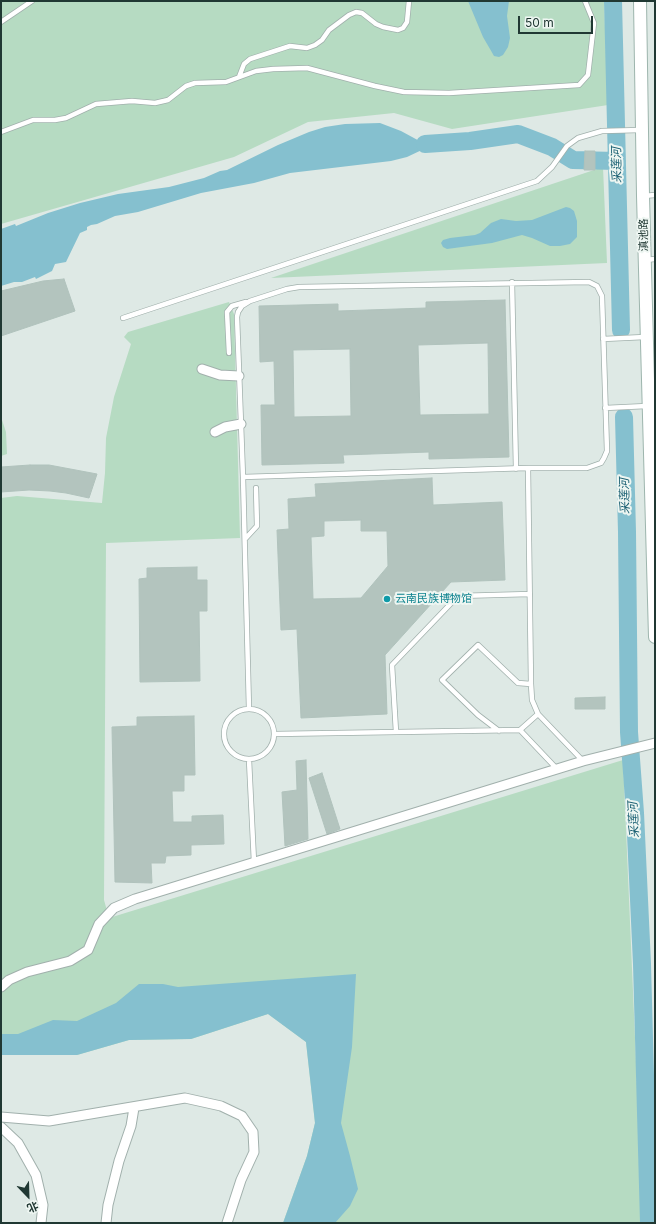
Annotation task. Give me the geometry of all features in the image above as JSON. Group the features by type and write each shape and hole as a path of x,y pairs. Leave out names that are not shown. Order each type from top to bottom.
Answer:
{"main road":[{"name":"滇池路","path":"640,1 636,130 649,195 650,260 647,337 649,406 653,448 655,637"}],"street":[{"path":"202,369 220,375 239,376"},
{"path":"215,432 225,427 241,424"},
{"path":"1,987 9,980 27,972 70,961 88,950 99,924 114,908 136,898 583,761 655,743"},
{"path":"1,1117 49,1121 134,1108 185,1098 221,1106 242,1116 253,1132 254,1152 241,1180 227,1223"},
{"path":"106,1223 108,1205 119,1161 131,1126 134,1108"},
{"path":"1,1127 18,1143 36,1175 43,1205 41,1223"}],"lane":[{"path":"1,22 32,1"},
{"path":"239,77 244,64 250,59 290,46 307,48 315,45 322,40 329,30 356,12 384,27 398,30 403,28 407,22 409,1"},
{"path":"1,132 33,120 55,120 66,118 96,104 132,101 155,103 168,100 186,86 195,83 226,82 256,71 273,69 308,68 375,86 404,92 449,93 579,85 588,75 594,23 585,1"},
{"path":"123,318 537,181 552,168 567,146 578,138 602,131 636,130"},
{"path":"229,353 227,312 232,306 287,288 584,281 593,283 600,290 602,296 607,451 601,463 587,468 516,468 243,477"},
{"path":"512,282 516,468"},
{"path":"249,709 237,317 242,306 250,301"},
{"path":"603,339 647,337"},
{"path":"605,408 649,406"},
{"path":"528,468 532,700 538,714 583,761"},
{"path":"244,539 257,526 256,488"},
{"path":"396,732 392,665 458,596 530,594"},
{"path":"499,731 478,715 442,680 478,644 518,684 531,684"},
{"path":"249,709 264,713 270,719 275,734 274,742 264,755 249,760 240,758 233,754 227,747 224,739 224,730 232,715 240,710 249,709"},
{"path":"275,734 520,730 538,714"},
{"path":"520,730 557,769"},
{"path":"249,760 254,862"}],"green space":[{"path":"1,1 604,1 608,105 452,129 394,113 308,122 234,157 1,224"},
{"path":"603,167 607,263 271,278"},
{"path":"229,302 234,314 240,538 106,543 104,900 109,918 623,760 643,1223 283,1223 307,1156 315,1123 306,1042 268,1014 191,1039 129,1040 77,1055 1,1055 1,498 17,496 102,503 106,438 114,397 131,344 124,337 128,332"},
{"path":"1,417 6,432 7,454 1,456"}],"water":[{"path":"468,1 509,1 507,16 510,38 508,47 503,55 499,57 494,56 483,37"},
{"path":"380,123 401,131 425,144 426,148 407,157 391,161 290,173 254,183 201,193 138,212 115,216 91,225 87,227 87,230 80,233 66,262 55,264 52,271 36,279 35,277 22,282 14,282 1,286 1,229 15,224 16,226 48,213 80,203 118,194 169,187 204,178 220,171 227,170 278,145 325,127 345,124"},
{"path":"566,207 574,211 577,221 577,237 570,244 550,246 522,235 492,243 447,249 443,247 441,243 443,240 450,238 480,233 491,223 501,219 516,221 532,220"},
{"path":"356,974 352,1047 341,1123 358,1189 350,1206 335,1223 283,1223 307,1156 315,1123 306,1042 268,1014 191,1039 129,1040 77,1055 1,1055 1,1034 18,1034 53,1020 77,1021 116,1003 139,984 163,984 178,987"}],"building":[{"path":"585,151 595,151 595,170 584,170"},
{"path":"64,279 75,311 1,336 1,291 43,281"},
{"path":"505,300 509,457 429,459 429,452 343,455 344,463 262,465 261,405 275,405 274,361 260,362 259,306 338,304 338,311 426,308 426,302","holes":["488,343 489,414 420,415 418,345","350,349 351,416 294,417 293,350"]},
{"path":"49,465 97,474 89,498 50,491 29,490 1,492 1,467"},
{"name":"云南民族博物馆","path":"432,478 433,505 502,502 505,580 451,582 385,655 387,714 301,718 297,629 281,630 277,530 289,529 288,499 316,497 315,484","holes":["361,520 361,531 387,531 388,566 361,598 313,599 311,537 324,536 324,521"]},
{"path":"197,567 197,580 207,580 207,611 199,611 200,681 140,682 139,579 147,578 147,568"},
{"path":"605,697 605,709 575,709 575,698"},
{"path":"194,716 195,775 184,775 184,791 172,791 173,822 192,822 192,816 223,815 224,844 191,845 191,855 166,856 165,863 151,863 152,883 115,882 112,727 137,726 137,717"},
{"path":"306,760 308,839 285,846 282,792 297,790 296,761"},
{"path":"322,773 340,829 327,834 309,778"}],"waterway":[{"name":"采莲河","path":"613,1 621,330"},
{"path":"425,144 470,141 518,134 552,147 573,160 617,161"},
{"name":"采莲河","path":"624,417 629,732 635,813 642,964 649,1223"}],"place":[{"name":"云南民族博物馆","path":"387,599"}]}
